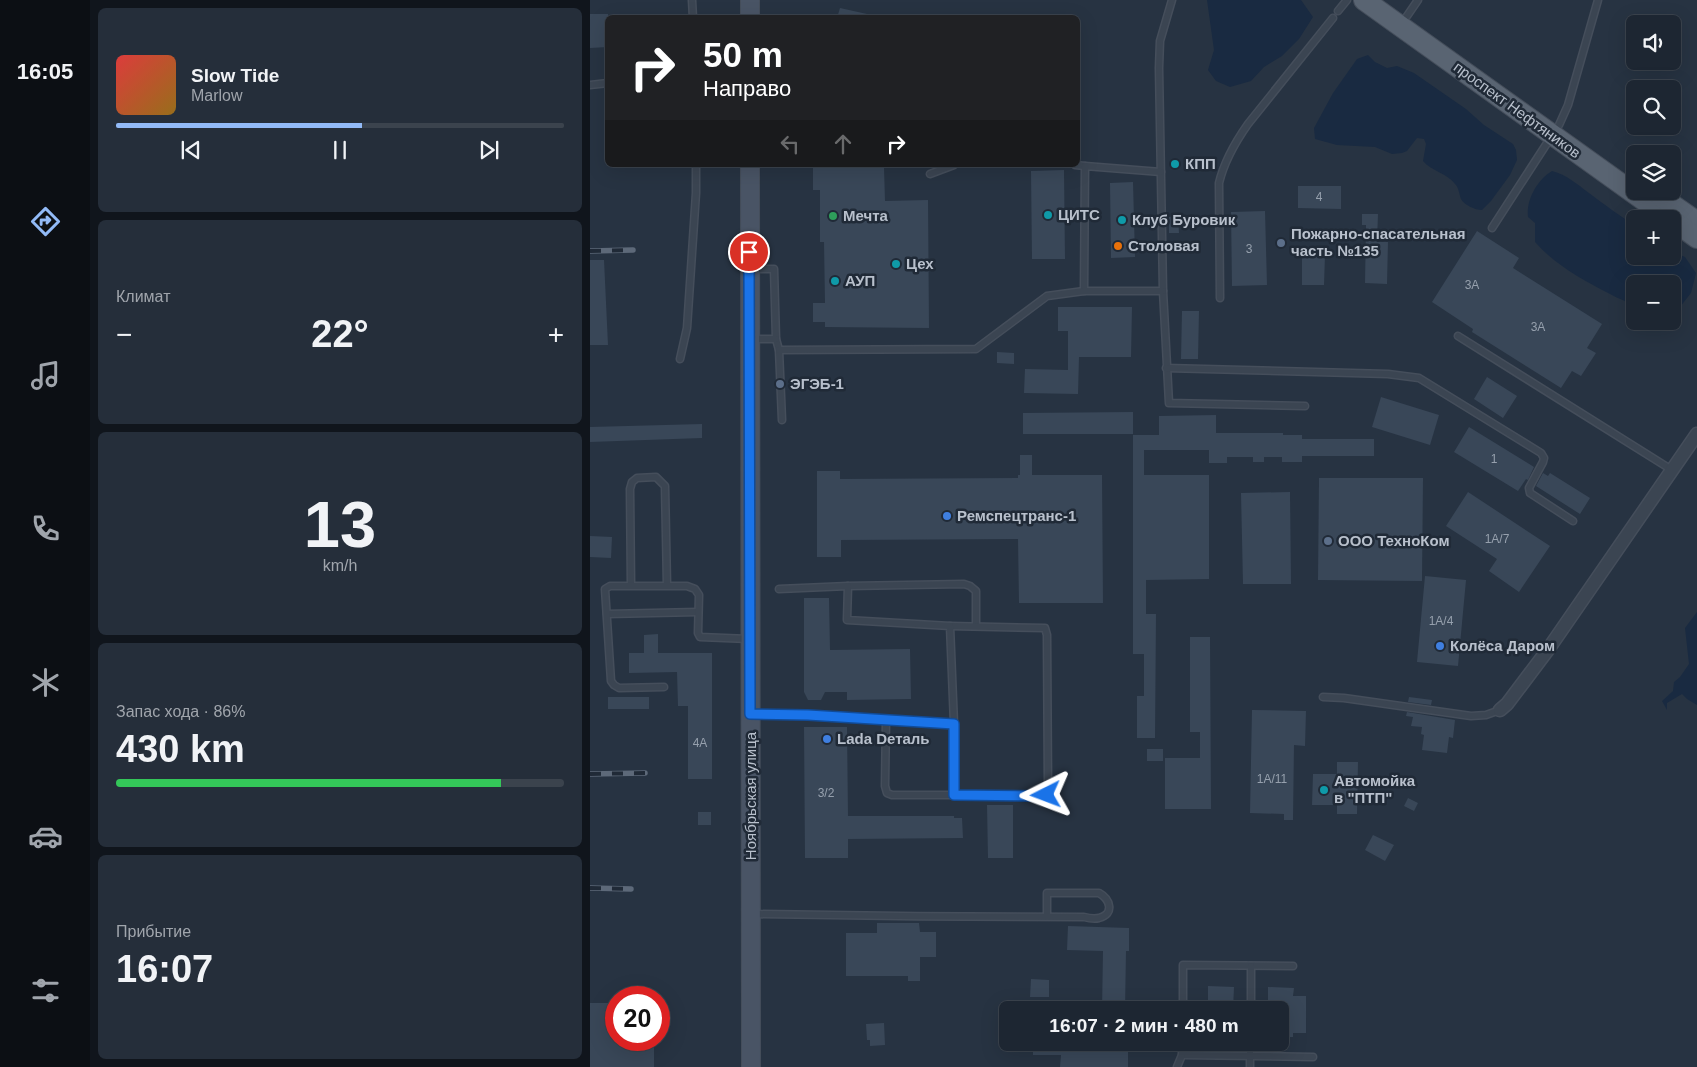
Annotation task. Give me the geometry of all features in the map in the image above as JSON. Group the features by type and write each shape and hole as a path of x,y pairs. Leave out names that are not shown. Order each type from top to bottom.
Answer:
{"main road":[{"path":"750,0 750,15"},
{"name":"проспект Нефтяников","path":"1364,0 1555,130 1626,173"},
{"name":"проспект Нефтяников","path":"1385,0 1413,8 1555,130 1658,210"},
{"name":"Ноябрьская улица","path":"750,167 751,1067"},
{"path":"1666,200 1697,222"},
{"name":"проспект Нефтяников","path":"1681,227 1697,238"}],"street":[{"path":"1500,710 1507,704 1547,650 1697,434"}],"lane":[{"path":"692,0 693,15"},
{"path":"1172,0 1160,41 1163,291 1169,403 1306,406"},
{"path":"1338,12 1347,0"},
{"path":"1492,228 1555,130 1568,105 1596,1"},
{"path":"1220,298 1219,183 1221,174 1240,136 1253,117 1333,18"},
{"path":"590,85 605,83"},
{"path":"1080,166 1161,172"},
{"path":"1084,291 1085,166"},
{"path":"680,359 687,328 696,167"},
{"path":"930,174 949,167"},
{"path":"749,269 774,269 776,339 779,350 782,420"},
{"path":"779,350 976,349 1047,296 1084,291 1163,291"},
{"path":"1458,336 1672,470"},
{"path":"750,339 776,339"},
{"path":"1166,368 1388,374 1420,378 1541,453 1544,458 1543,462 1529,488 1530,493 1573,521"},
{"path":"631,585 630,490 632,482 637,478 656,477 665,486 667,585"},
{"path":"779,589 964,584 976,591 976,626"},
{"path":"664,687 619,688 611,681 605,589 610,586 688,586 695,589 699,595 698,633 700,637 750,639"},
{"path":"848,586 847,620 950,626 1045,628 1047,635 1048,789 1046,795 892,796 887,793 885,786 886,720"},
{"path":"607,614 698,612"},
{"path":"950,626 954,724 954,795"},
{"path":"1323,697 1471,716 1486,715 1500,710"},
{"path":"750,714 808,715 954,724"},
{"path":"751,914 1098,918 1107,912 1109,902 1099,893 1047,893 1047,917"},
{"path":"1183,1001 1183,965 1293,966"},
{"path":"1251,966 1251,1001"},
{"path":"1177,1067 1182,1051"},
{"path":"1250,1051 1250,1067"},
{"path":"1182,1055 1312,1057"}],"water":[{"path":"1207,0 1301,0 1313,17 1299,39 1282,56 1264,67 1251,81 1230,87 1216,81 1208,70 1214,50"},
{"path":"1368,55 1375,62 1387,68 1397,66 1414,73 1513,144 1517,160 1510,175 1482,210 1473,208 1465,203 1461,199 1457,187 1452,180 1423,161 1426,144 1424,139 1417,138 1407,151 1392,154 1375,147 1337,145 1315,139 1314,128 1333,93 1357,59"},
{"path":"1552,171 1572,180 1626,220 1626,265 1681,265 1681,255 1685,257 1696,273 1691,293 1681,306 1681,275 1626,275 1626,302 1590,283 1551,258 1535,242 1535,223 1528,217 1531,197 1537,185"},
{"path":"1697,612 1697,705 1682,694 1667,703 1667,710 1662,701 1673,691 1674,682 1689,664 1685,628"}],"building":[{"path":"840,8 867,14 867,15 838,15"},
{"path":"590,14 608,14 605,15 605,47 590,48"},
{"path":"813,167 884,167 885,201 928,200 929,328 825,327 825,322 813,322 813,303 825,303 824,242 820,242 820,190 813,190"},
{"name":"ЦИТС","path":"1064,170 1065,259 1032,259 1031,171"},
{"name":"Клуб Буровик","path":"1133,182 1135,257 1111,258 1110,183"},
{"path":"1298,186 1341,186 1341,209 1298,208"},
{"path":"1265,211 1267,285 1232,286 1231,212"},
{"path":"1362,214 1378,214 1377,242 1388,242 1387,284 1365,283 1366,225 1362,225"},
{"path":"1178,216 1179,233 1169,233 1169,217"},
{"path":"1477,231 1519,258 1513,268 1602,324 1587,348 1596,353 1581,376 1572,371 1561,388 1472,332 1473,329 1432,302"},
{"path":"1302,255 1325,255 1324,285 1302,285"},
{"path":"590,260 604,260 608,345 590,345"},
{"path":"1058,307 1132,307 1131,357 1079,357 1078,394 1024,393 1025,369 1068,370 1068,331 1058,331"},
{"path":"1182,311 1199,311 1198,359 1181,359"},
{"path":"997,352 1014,353 1014,364 997,363"},
{"path":"1487,377 1517,396 1503,418 1474,399"},
{"path":"1381,397 1439,415 1430,445 1372,427"},
{"path":"1133,412 1133,434 1023,434 1023,413"},
{"path":"1216,415 1216,433 1283,433 1283,435 1302,435 1302,439 1374,439 1374,456 1302,456 1302,462 1282,462 1282,457 1264,457 1264,462 1253,462 1253,457 1227,457 1227,463 1209,463 1209,450 1144,450 1144,475 1209,475 1209,579 1146,580 1146,614 1156,614 1155,738 1137,738 1137,696 1144,696 1144,654 1133,654 1133,435 1159,435 1159,416"},
{"path":"702,424 702,438 590,442 590,427"},
{"path":"1469,427 1534,467 1528,480 1526,479 1518,491 1454,452"},
{"path":"1020,455 1032,455 1032,475 1102,475 1103,603 1019,603 1018,539 841,540 841,557 817,557 817,471 840,471 840,479 1018,478 1018,475 1020,475"},
{"path":"1543,473 1548,476 1550,473 1590,498 1580,514 1536,486"},
{"path":"1319,478 1423,478 1422,581 1318,580"},
{"path":"1290,492 1291,584 1243,584 1241,493"},
{"path":"1468,492 1550,546 1519,592 1489,571 1497,559 1446,526"},
{"path":"590,536 612,537 611,558 590,557"},
{"path":"1425,576 1466,580 1458,666 1417,662"},
{"path":"804,598 829,598 830,650 910,649 911,699 847,700 847,692 825,692 821,700 808,700 804,692"},
{"path":"658,634 658,653 712,653 712,779 688,779 688,706 678,706 677,672 629,673 629,653 644,653 644,635"},
{"path":"1190,637 1210,637 1211,809 1165,809 1165,758 1200,758 1200,732 1190,732"},
{"path":"608,697 649,697 649,709 608,709"},
{"path":"1409,697 1432,700 1431,705 1408,702"},
{"path":"1252,710 1306,711 1305,746 1294,745 1293,820 1284,820 1284,814 1250,813"},
{"path":"1407,712 1455,720 1453,738 1449,737 1447,753 1422,750 1424,735 1421,734 1422,727 1411,726 1413,717 1406,716"},
{"path":"804,727 847,727 848,816 954,816 954,818 962,818 963,838 848,839 848,858 805,858"},
{"path":"1147,749 1163,749 1163,761 1147,761"},
{"path":"1337,762 1358,762 1357,814 1337,814 1337,805 1312,805 1313,774 1337,774"},
{"path":"1408,798 1418,803 1414,811 1404,806"},
{"path":"987,805 1013,805 1013,858 988,858"},
{"path":"698,812 711,812 711,825 698,825"},
{"path":"1373,835 1394,845 1385,861 1365,850"},
{"path":"877,923 919,923 920,932 936,932 936,957 920,957 920,981 908,981 908,976 846,976 846,933 877,933"},
{"path":"1068,926 1129,928 1129,951 1126,951 1125,1001 1102,1001 1103,951 1067,950"},
{"path":"1031,979 1049,980 1049,997 1030,997"},
{"path":"1208,986 1234,987 1233,1001 1208,1001"},
{"path":"1268,987 1294,988 1293,996 1306,996 1306,1033 1293,1033 1293,1037 1289,1037 1289,1001 1268,1001"},
{"path":"590,1003 605,1003 605,1051 654,1051 654,1067 590,1067"},
{"path":"884,1023 885,1045 870,1046 870,1040 867,1040 866,1024"},
{"path":"1033,1051 1128,1052 1128,1067 1060,1067 1061,1055 1033,1055"}],"railway":[{"path":"590,251 633,250"},
{"path":"590,774 645,773"},
{"path":"590,888 631,889"}],"place":[{"name":"КПП","path":"1175,164"},
{"name":"ЦИТС","path":"1048,215"},
{"name":"Мечта","path":"833,216"},
{"name":"Клуб Буровик","path":"1122,220"},
{"name":"Пожарно-спасательная часть №135","path":"1281,243"},
{"name":"Столовая","path":"1118,246"},
{"name":"Цех","path":"896,264"},
{"name":"АУП","path":"835,281"},
{"name":"ЭГЭБ-1","path":"780,384"},
{"name":"Ремспецтранс-1","path":"947,516"},
{"name":"ООО ТехноКом","path":"1328,541"},
{"name":"Колёса Даром","path":"1440,646"},
{"name":"Lada Dеталь","path":"827,739"},
{"name":"Автомойка в \"ПТП\"","path":"1324,790"}],"route":[{"path":"749,252 750,714 808,715 954,724 954,795 1046,795"}]}
